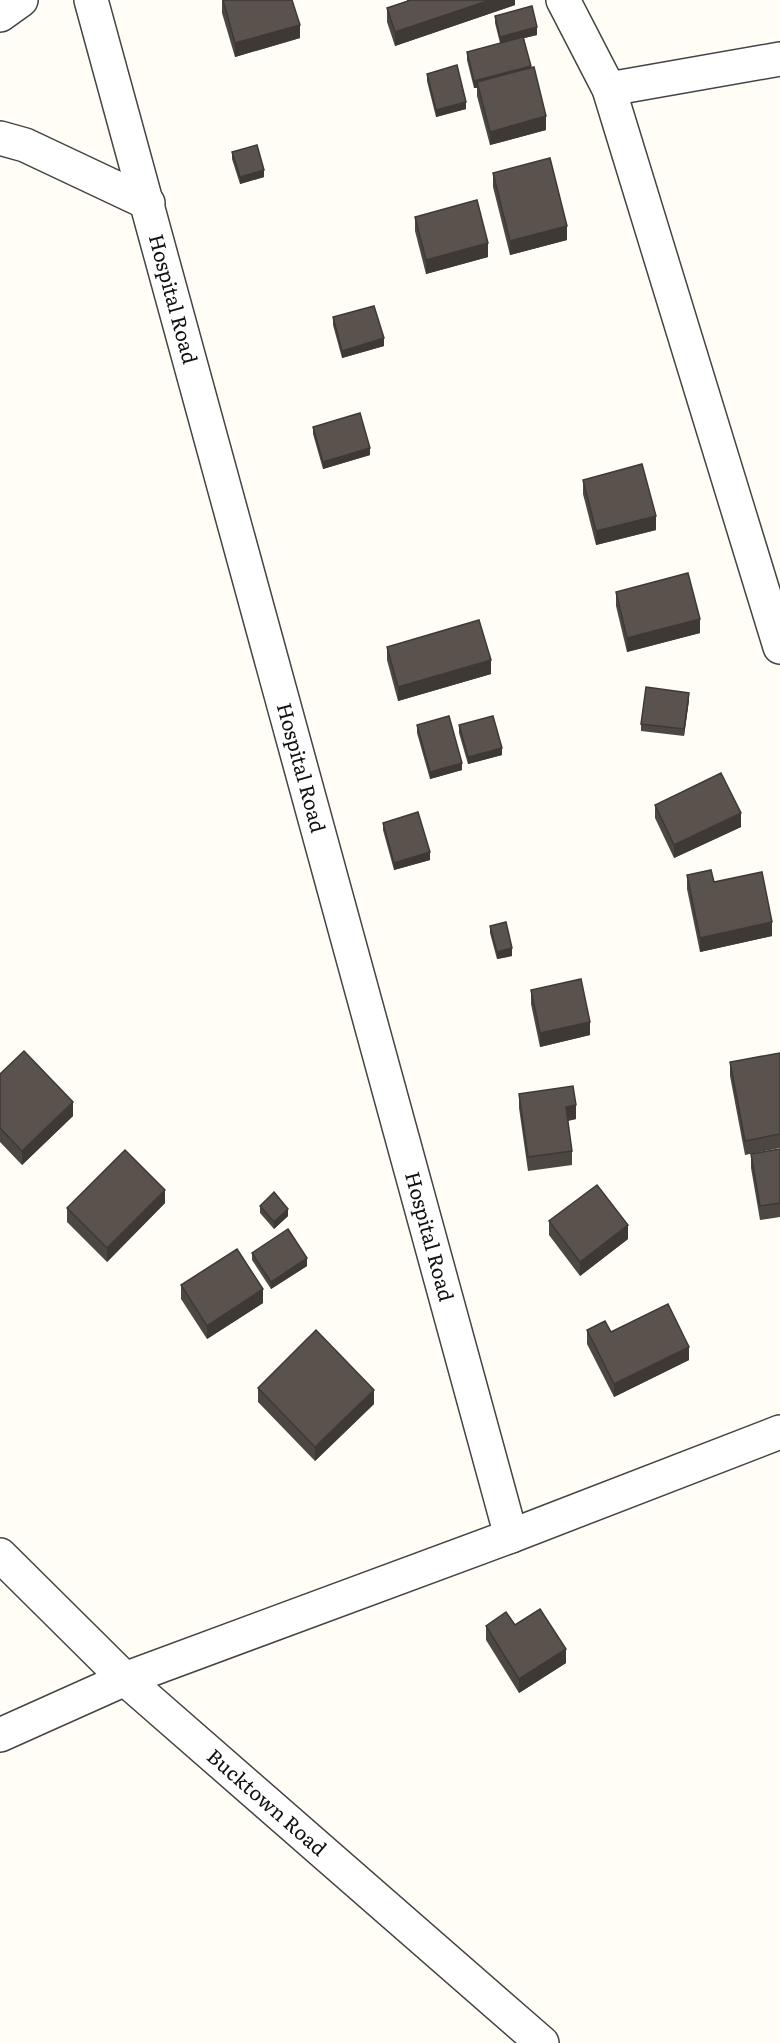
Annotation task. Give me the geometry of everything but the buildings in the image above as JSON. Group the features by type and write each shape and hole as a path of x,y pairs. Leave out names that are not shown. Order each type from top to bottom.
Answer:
{"street":[{"path":"0,15 21,0"},
{"name":"Hospital Road","path":"91,0 511,1536"},
{"path":"563,0 609,89 780,647"},
{"path":"609,89 780,59"},
{"path":"0,138 25,145 148,203"},
{"path":"0,1735 125,1679 511,1536 780,1432"},
{"name":"Bucktown Road","path":"0,1555 125,1679 542,2043"}]}
